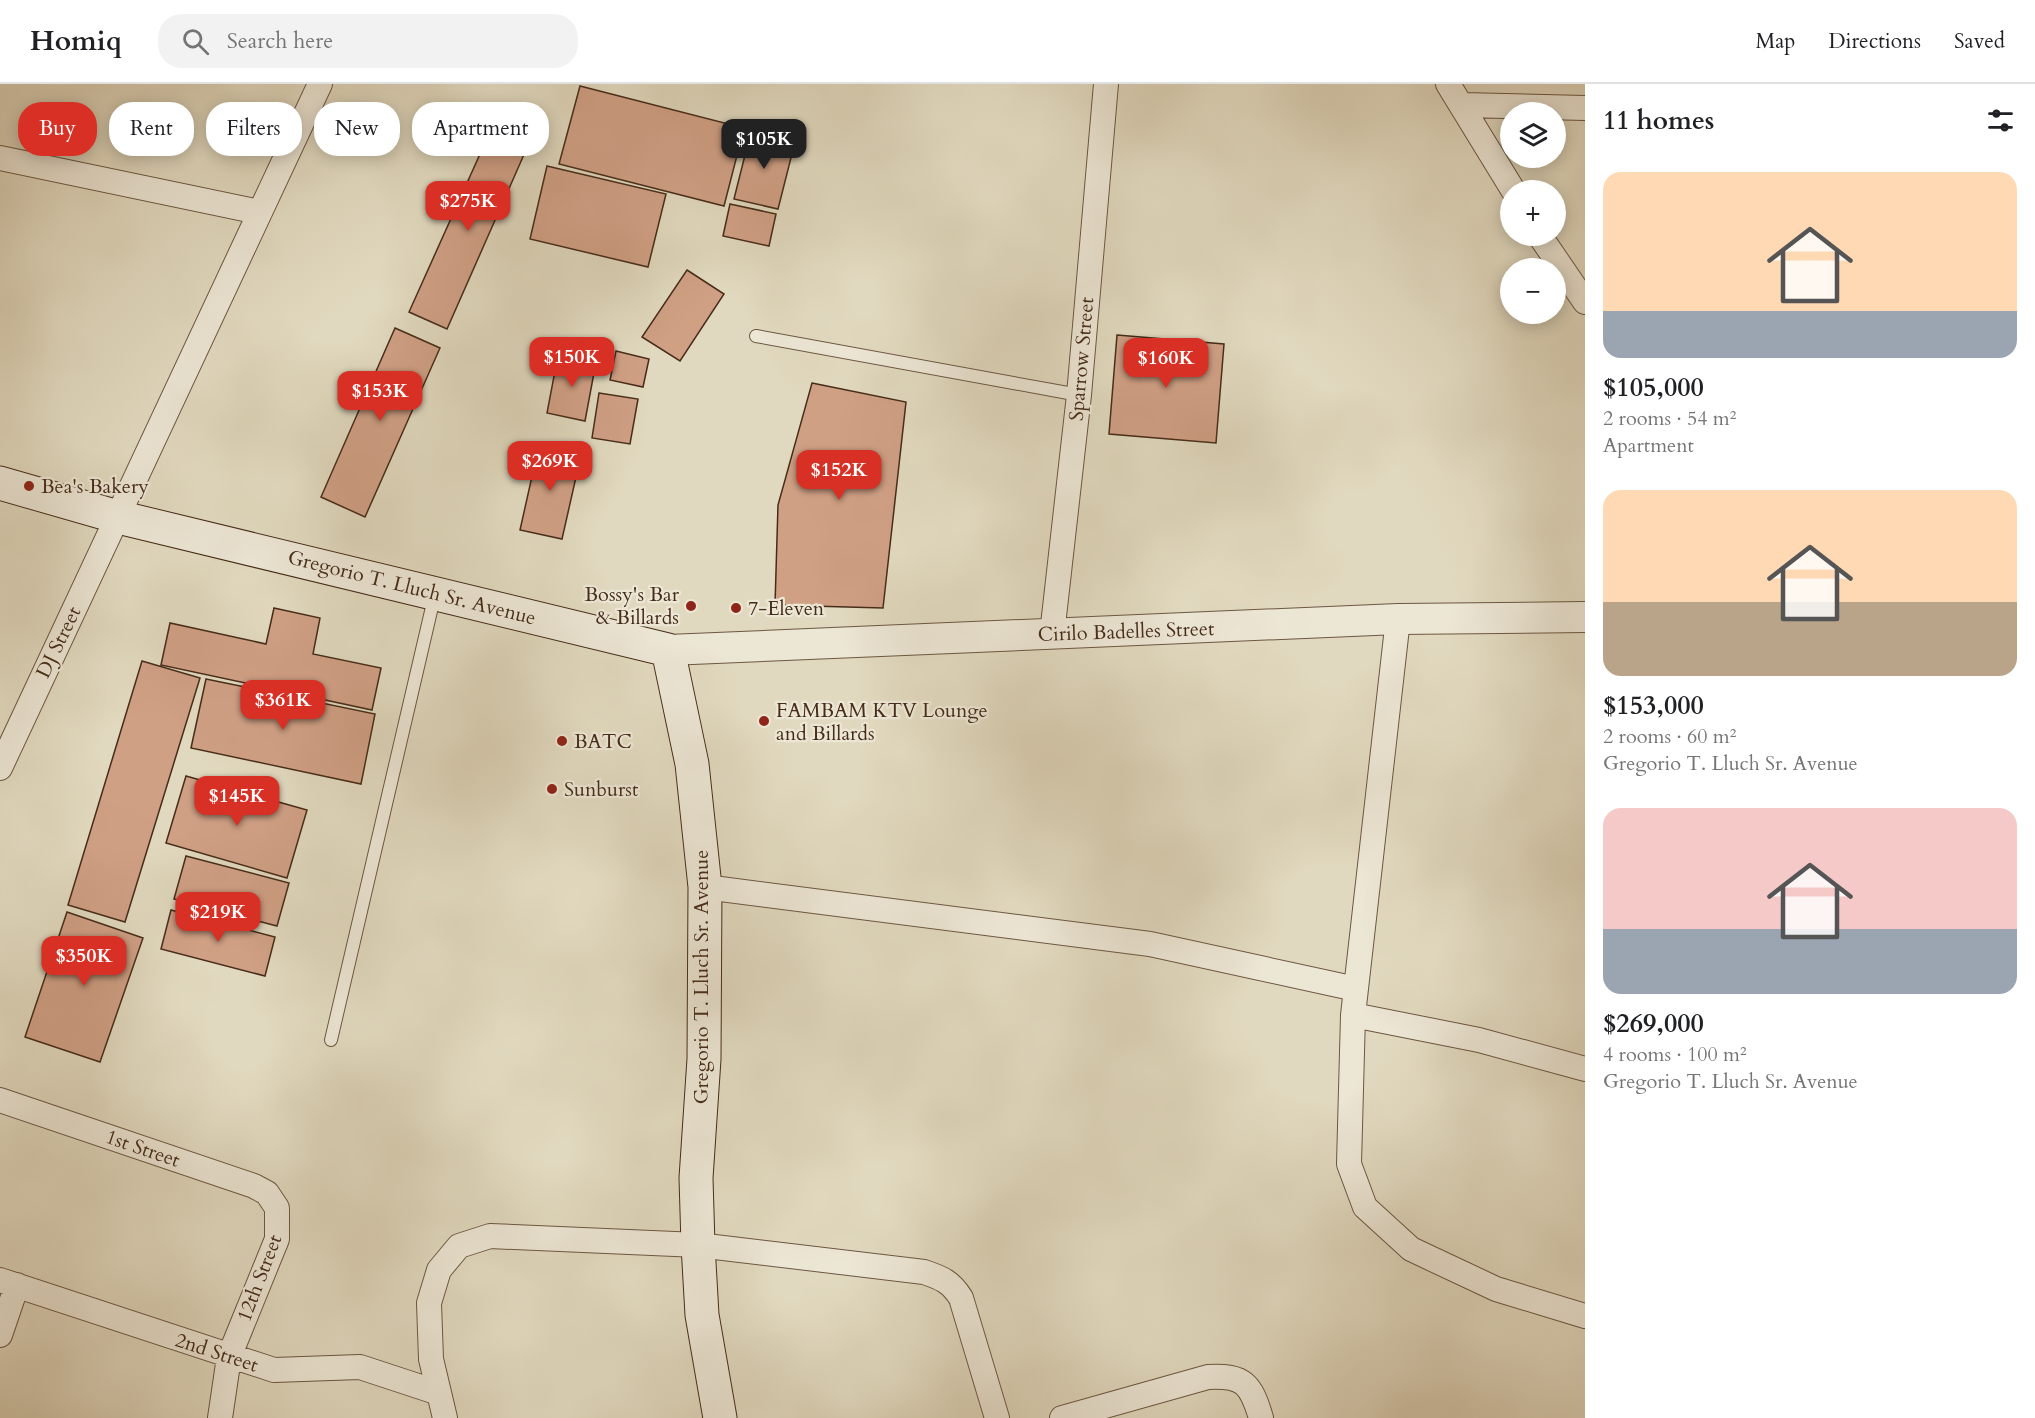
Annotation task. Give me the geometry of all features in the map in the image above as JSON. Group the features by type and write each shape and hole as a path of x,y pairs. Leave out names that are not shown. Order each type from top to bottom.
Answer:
{"main road":[{"name":"Gregorio T. Lluch Sr. Avenue","path":"0,483 118,517 668,650 692,764 705,887 704,1059 696,1178 702,1315 720,1418"}],"street":[{"name":"DJ Street","path":"0,768 320,84"},
{"name":"Sparrow Street","path":"1052,634 1079,394 1106,84"},
{"path":"1448,84 1507,180"},
{"path":"1463,105 1585,108"},
{"path":"0,159 259,212"},
{"path":"1547,246 1585,302"},
{"name":"Cirilo Badelles Street","path":"668,650 1398,619 1585,617"},
{"path":"1398,619 1353,1015 1349,1164 1365,1207 1411,1249 1496,1289 1585,1316"},
{"path":"705,887 1150,944 1356,989"},
{"path":"1353,1015 1479,1040 1585,1069"},
{"name":"1st Street","path":"0,1100 254,1186 267,1193 277,1208"},
{"name":"12th Street","path":"220,1418 229,1357 277,1239 277,1208"},
{"path":"445,1418 431,1359 429,1303 439,1270 459,1246 490,1236 698,1245 924,1272 940,1277 952,1284 962,1298 997,1418"},
{"path":"0,1335 9,1283"},
{"name":"2nd Street","path":"9,1283 274,1370 360,1367 439,1393"},
{"path":"1062,1418 1208,1377 1227,1376 1240,1380 1250,1389 1261,1418"}],"lane":[{"path":"756,336 1079,394"},
{"path":"331,1040 435,593"}],"building":[{"path":"580,86 744,128 724,206 559,164"},
{"path":"751,131 795,142 778,209 734,199"},
{"path":"479,156 523,156 447,329 409,312"},
{"path":"547,166 666,194 648,267 530,239"},
{"path":"730,204 776,214 769,246 723,236"},
{"path":"687,270 724,294 680,361 642,337"},
{"path":"395,328 440,348 365,517 321,497"},
{"path":"1117,335 1224,344 1216,443 1109,434"},
{"path":"616,351 649,359 643,387 610,380"},
{"path":"558,355 596,362 585,421 547,413"},
{"path":"812,383 906,402 883,608 775,605 778,505"},
{"path":"599,393 638,399 630,444 592,438"},
{"path":"539,445 581,455 562,539 520,530"},
{"path":"274,608 320,618 313,654 381,668 372,710 161,665 170,623 266,644"},
{"path":"142,661 200,678 125,922 68,905"},
{"path":"206,679 375,714 361,784 191,748"},
{"path":"186,776 307,810 287,878 166,843"},
{"path":"186,856 289,883 277,926 174,899"},
{"path":"171,910 275,937 265,976 161,949"},
{"path":"67,912 143,938 100,1062 25,1037"}],"place":[{"name":"Bea's Bakery","path":"29,486"},
{"name":"Bossy's Bar & Billards","path":"691,606"},
{"name":"7-Eleven","path":"736,608"},
{"name":"FAMBAM KTV Lounge and Billards","path":"764,721"},
{"name":"BATC","path":"562,741"},
{"name":"Sunburst","path":"552,789"}]}
